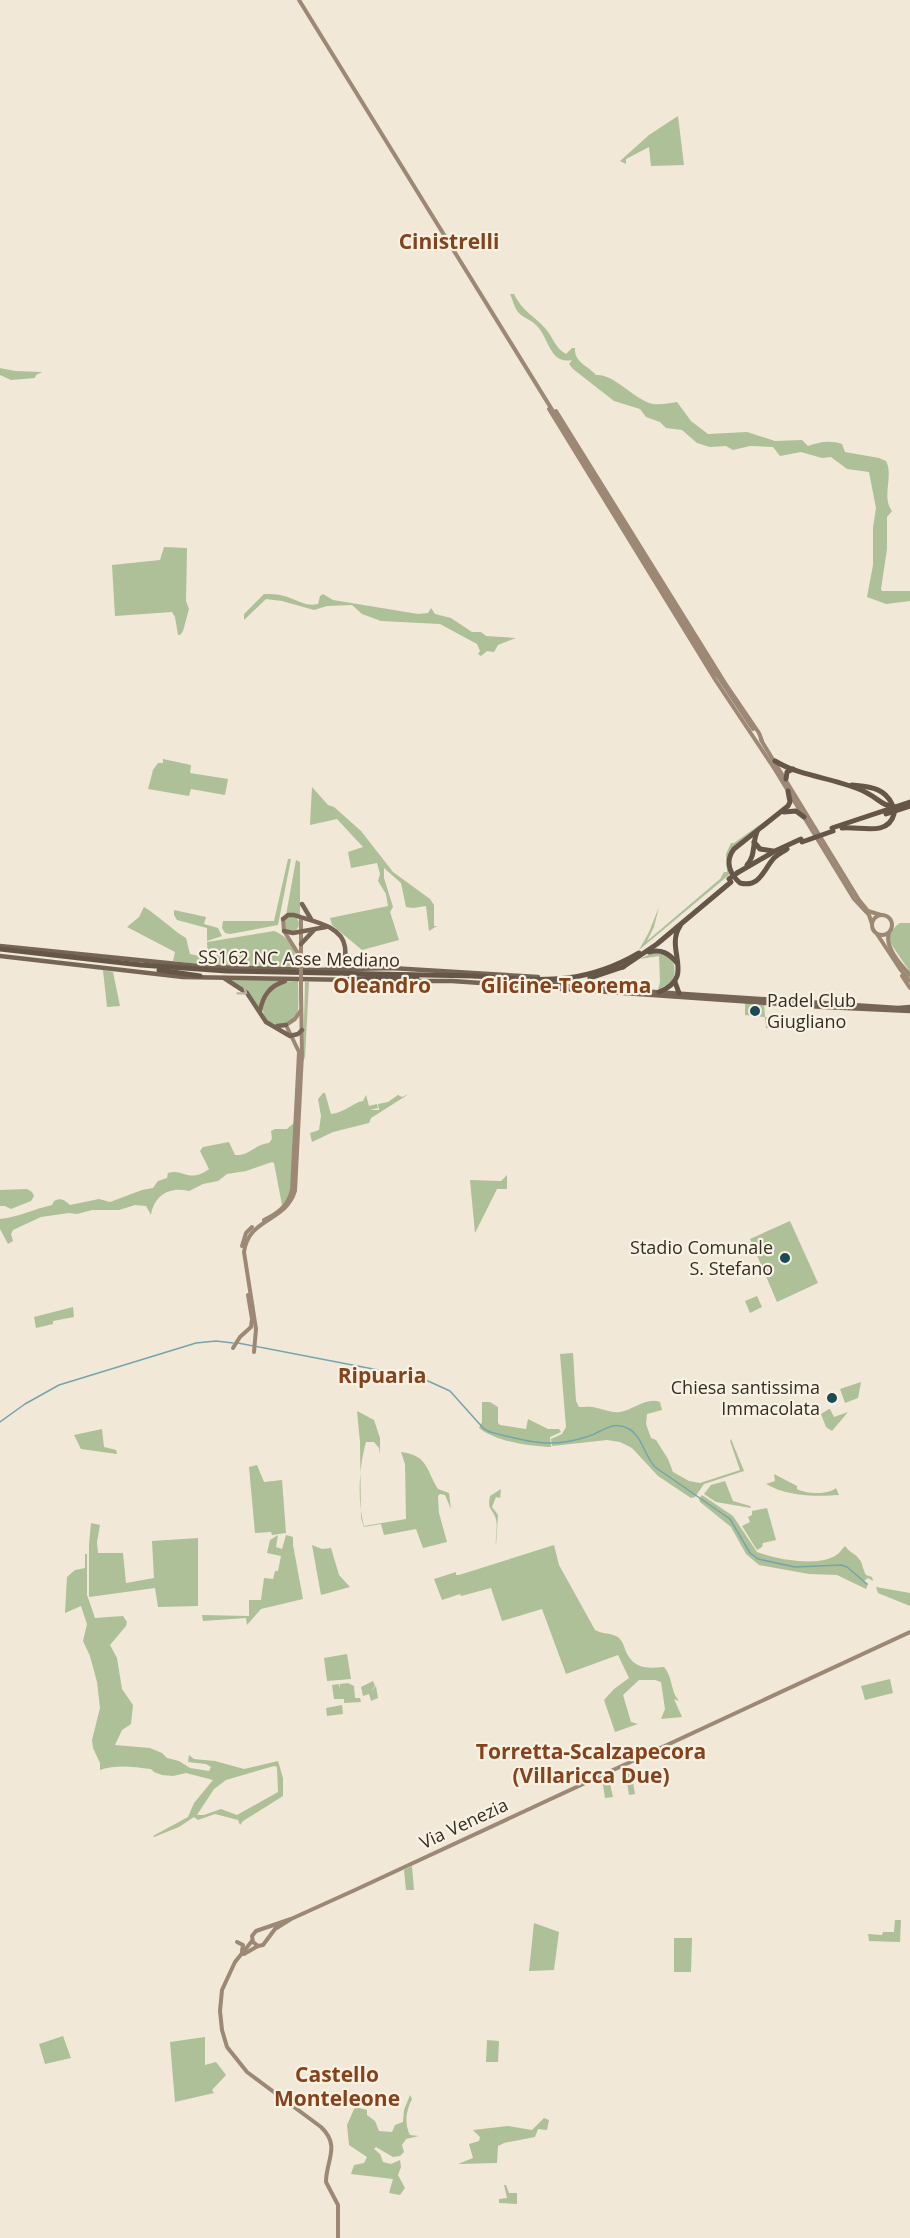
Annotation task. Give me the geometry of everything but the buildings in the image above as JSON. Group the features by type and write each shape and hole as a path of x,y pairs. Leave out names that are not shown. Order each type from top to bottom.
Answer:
{"highway":[{"path":"775,761 793,769 868,793 885,806 894,805 888,796 878,789 841,784"},
{"path":"786,779 786,772 793,769"},
{"path":"787,849 772,860 756,882 740,883 729,868 730,855 740,843 782,813 790,802 788,790"},
{"path":"865,817 873,806 872,797"},
{"name":"SS162 NC Asse Mediano","path":"738,875 775,851 894,805 910,804"},
{"name":"SS162 NC Asse Mediano","path":"832,830 910,804"},
{"path":"782,813 792,810 804,817"},
{"path":"842,828 882,829 891,821 894,814"},
{"path":"744,869 753,856 758,831"},
{"name":"SS162 NC Asse Mediano","path":"0,951 227,971 545,980 574,978 604,971 639,955 730,880 802,840"},
{"path":"754,842 764,851 775,851"},
{"name":"SS162 NC Asse Mediano","path":"0,951 159,970 239,974 475,977 561,983 594,978 622,967 687,918 730,880"},
{"path":"659,992 675,982 678,972 676,935 687,918"},
{"path":"639,955 662,951 677,964"},
{"path":"141,965 207,967"},
{"path":"159,970 200,976"},
{"path":"350,979 420,977"},
{"path":"675,982 679,993"}],"main road":[{"path":"299,0 541,392 584,466 716,674 775,761 859,900 868,911 886,916 892,922 887,938 889,945 910,975"},
{"path":"541,392 855,899 869,915 877,933 910,988"},
{"path":"302,904 312,921"},
{"path":"301,958 284,932 283,919 291,915 329,927 341,936 345,961 351,970"},
{"path":"872,924 880,915"},
{"path":"254,1352 256,1325 244,1252 245,1243 254,1229 289,1205 295,1191 302,1030 302,918"},
{"path":"284,932 329,927"},
{"path":"301,944 310,932 316,929"},
{"path":"877,933 883,935 889,932"},
{"path":"0,951 207,967 322,970 392,968 517,975 542,978 563,986 909,1008"},
{"path":"0,951 173,976 350,979 384,982 452,981 824,1007 909,1008"},
{"path":"322,970 335,965 345,952"},
{"path":"900,969 910,981"},
{"path":"222,977 247,993 266,1022 291,1036 302,1030"},
{"path":"260,1011 264,997 272,987 293,979"},
{"path":"274,1026 286,1025 295,1019 301,1009"},
{"path":"234,1347 250,1329 252,1323 241,1252 243,1242 252,1227 281,1209 292,1190 299,1052 286,1025"},
{"name":"Via Venezia","path":"257,1931 291,1919 421,1860 910,1632"},
{"name":"Via Venezia","path":"267,1939 274,1929 291,1919"},
{"path":"235,1962 252,1941 253,1934 257,1931 265,1933 267,1939 263,1945 241,1956"},
{"path":"252,1941 258,1946"},
{"path":"237,1942 242,1944 243,1948 228,1975 220,2000 222,2030 227,2047 248,2072 321,2127 330,2139 332,2150 326,2182 339,2205 338,2238"}],"green space":[{"path":"678,116 684,165 651,166 649,147 626,159 626,164 620,161 649,135"},
{"path":"510,294 514,294 524,309 545,328 562,352 566,354 575,348 579,361 596,375 610,378 646,401 653,404 677,402 691,421 708,434 747,432 775,441 802,440 808,446 834,442 842,444 845,452 886,461 889,473 887,493 892,511 887,517 887,549 881,589 882,591 910,591 910,601 886,604 867,597 873,565 873,528 876,508 869,472 847,469 831,457 822,458 801,452 780,456 773,447 750,446 733,450 726,446 710,447 697,443 682,430 666,428 660,422 646,417 640,409 614,401 573,369 569,364 572,360 565,360 554,355 537,326 515,308"},
{"path":"0,368 42,372 35,378 11,380 0,375"},
{"path":"164,547 187,548 186,601 189,609 180,635 178,635 172,612 115,616 112,565 160,560"},
{"path":"264,594 281,595 313,605 318,604 323,594 333,600 418,614 428,613 431,608 435,614 451,618 472,632 481,632 486,636 516,638 498,645 494,652 487,651 481,656 478,654 480,651 477,644 440,624 381,621 362,614 352,605 327,606 314,610 266,599 244,620 244,614"},
{"path":"163,759 191,765 190,773 228,779 225,795 191,789 189,796 148,789 153,770 158,763 163,763"},
{"path":"312,787 328,805 334,807 361,831 393,872 430,899 434,905 434,926 437,926 429,931 426,906 406,907 401,883 384,868 384,878 393,907 390,912 399,940 362,950 332,925 330,918 388,906 386,894 378,881 380,874 377,863 351,868 348,852 363,847 337,819 310,825"},
{"path":"785,807 732,849 730,874 639,950 659,907 654,927 647,941 720,879 724,872 727,872 726,854 731,843"},
{"path":"288,859 291,859 278,925 225,933 222,928 223,921 274,921"},
{"path":"296,860 300,862 300,915 286,915"},
{"path":"144,907 186,938 190,954 208,958 207,942 274,931 289,941 296,956 298,968 211,966 173,961 175,952 127,927 139,917"},
{"path":"174,910 206,917 204,924 218,928 222,936 207,941 207,928 177,920"},
{"path":"291,916 297,918 299,924 297,930 291,932 285,930 283,924 285,918"},
{"path":"900,923 910,923 910,972 889,941 892,931"},
{"path":"652,953 668,957 674,964 673,981 658,990 659,956 640,959"},
{"path":"103,970 113,972 120,1006 107,1007"},
{"path":"229,979 280,981 266,991 259,1007 250,995"},
{"path":"298,981 298,1010 295,1016 285,1023 273,1024 268,1021 263,1008 268,992 286,982"},
{"path":"305,982 309,982 303,1062"},
{"name":"Padel Club Giugliano","path":"745,1003 764,1004 765,1017 745,1015"},
{"path":"765,1017 781,1017 782,1029 766,1028"},
{"path":"325,1093 331,1114 363,1101 366,1095 369,1106 377,1104 378,1108 370,1110 379,1110 378,1104 388,1102 398,1095 402,1097 409,1094 371,1118 369,1123 333,1132 312,1142 310,1133 319,1130 321,1116 318,1099"},
{"path":"295,1122 290,1196 282,1205 272,1162 246,1171 227,1174 218,1181 203,1184 189,1191 169,1191 159,1197 151,1215 146,1206 135,1205 119,1210 92,1210 77,1214 41,1217 13,1230 11,1234 13,1241 8,1244 0,1229 0,1219 52,1205 59,1199 70,1205 99,1199 110,1202 153,1188 158,1181 167,1178 168,1173 178,1172 191,1176 202,1173 209,1169 200,1151 203,1147 229,1142 235,1155 244,1154 269,1143 272,1139 271,1131 287,1129"},
{"path":"507,1175 507,1189 497,1189 475,1233 470,1180 501,1181"},
{"path":"27,1189 34,1196 31,1201 11,1209 0,1206 0,1190"},
{"name":"Stadio Comunale S. Stefano","path":"790,1221 818,1283 777,1302 750,1239"},
{"path":"757,1296 762,1307 750,1313 745,1301"},
{"path":"73,1307 74,1317 53,1321 53,1324 36,1328 34,1317"},
{"path":"573,1353 576,1401 579,1407 617,1412 645,1402 660,1402 662,1410 647,1414 646,1424 651,1438 656,1440 673,1472 689,1481 700,1483 740,1470 731,1439 744,1471 704,1484 695,1497 691,1498 658,1476 632,1448 620,1442 607,1440 552,1446 551,1439 562,1434 566,1427 560,1354"},
{"path":"861,1382 858,1398 845,1403 840,1389"},
{"path":"482,1402 490,1402 498,1407 500,1425 526,1429 528,1419 548,1429 559,1429 561,1432 550,1437 551,1447 523,1444 495,1437 479,1428 482,1422"},
{"path":"829,1409 834,1417 848,1412 832,1431 826,1427 821,1414"},
{"path":"357,1411 374,1420 380,1438 380,1455 379,1448 374,1442 366,1442 360,1473 360,1442"},
{"path":"102,1429 104,1447 116,1450 117,1454 81,1449 74,1435"},
{"path":"401,1452 416,1456 425,1464 438,1489 449,1493 451,1509 445,1495 438,1496 439,1513 447,1542 423,1548 416,1529 384,1535 381,1524 364,1527 361,1509 364,1526 406,1519 405,1464"},
{"path":"257,1465 264,1482 282,1480 286,1533 272,1535 271,1532 255,1533 249,1467"},
{"path":"774,1474 797,1486 797,1489 801,1491 823,1493 836,1488 839,1495 811,1496 783,1491 766,1484 775,1481"},
{"path":"725,1481 733,1501 751,1508 716,1502 704,1494 711,1485"},
{"path":"501,1489 500,1498 496,1497 492,1507 498,1515 496,1546 497,1522 489,1501 490,1496"},
{"path":"702,1495 733,1516 757,1552 785,1559 817,1561 835,1556 845,1546 861,1562 866,1575 872,1577 873,1581 868,1578 864,1581 868,1584 866,1589 837,1575 809,1574 759,1565 746,1554 731,1527 700,1502"},
{"path":"767,1508 776,1540 763,1543 762,1547 757,1550 742,1526 750,1522 748,1517 752,1515 752,1511"},
{"path":"91,1523 100,1525 98,1553 123,1553 126,1583 154,1578 152,1541 198,1538 198,1606 158,1607 155,1588 89,1597"},
{"path":"278,1535 276,1547 282,1549 286,1535 293,1537 303,1599 261,1609 247,1625 246,1618 203,1621 202,1615 249,1616 249,1600 261,1600 264,1578 273,1579 275,1571 278,1571 281,1556 267,1553 270,1540"},
{"path":"312,1545 322,1549 331,1548 339,1575 350,1587 321,1595"},
{"path":"554,1545 559,1565 595,1630 618,1637 634,1663 648,1668 664,1667 679,1701 674,1699 682,1717 661,1719 665,1709 661,1682 639,1680 623,1695 631,1722 638,1724 615,1732 604,1700 629,1678 618,1655 566,1674 542,1609 502,1621 491,1588 442,1600 434,1579 456,1572 456,1575 459,1575"},
{"path":"85,1554 87,1554 87,1595 95,1618 123,1616 127,1622 110,1645 117,1658 122,1689 133,1705 131,1724 122,1730 115,1745 150,1748 190,1768 209,1771 211,1767 206,1764 188,1762 189,1755 194,1759 215,1761 244,1769 278,1761 283,1778 283,1796 240,1825 238,1820 215,1814 198,1820 194,1817 179,1827 153,1836 188,1817 194,1803 213,1780 186,1773 173,1776 162,1775 151,1769 132,1767 100,1770 100,1763 92,1740 100,1708 97,1682 83,1641 87,1624 81,1606 65,1613 67,1577 75,1570 85,1568","holes":["277,1767 278,1792 237,1815 221,1809 197,1815 214,1789 226,1780"]},
{"path":"876,1587 910,1593 910,1606 878,1593"},
{"path":"347,1654 351,1679 327,1681 324,1658"},
{"path":"890,1679 893,1693 865,1700 861,1686"},
{"path":"373,1681 375,1686 371,1692 376,1686 378,1698 371,1701 369,1694 363,1696 361,1687"},
{"path":"348,1683 354,1686 355,1698 360,1698 361,1702 344,1703 344,1699 334,1699 332,1685 339,1684 340,1689 340,1684"},
{"path":"342,1705 343,1714 327,1716 326,1708"},
{"path":"631,1770 635,1794 629,1795 625,1771"},
{"path":"608,1775 613,1797 605,1798 602,1778"},
{"path":"412,1866 414,1890 406,1890 404,1870"},
{"path":"895,1920 901,1920 900,1942 869,1941 868,1934 882,1935 883,1932 894,1932"},
{"path":"534,1923 559,1932 554,1970 529,1971"},
{"path":"674,1938 692,1938 691,1972 674,1972"},
{"path":"63,2036 71,2058 45,2064 39,2044"},
{"path":"205,2037 205,2065 216,2062 226,2075 212,2090 214,2093 175,2102 170,2042"},
{"path":"487,2040 499,2041 498,2062 486,2062"},
{"path":"410,2095 412,2099 406,2122 410,2135 419,2136 406,2139 402,2145 404,2152 400,2156 393,2157 376,2147 374,2149 380,2154 383,2162 391,2164 400,2160 401,2167 398,2175 405,2188 400,2195 389,2193 393,2179 351,2174 354,2165 364,2163 367,2157 349,2145 347,2125 355,2107 367,2110 367,2115 375,2121 379,2131 392,2132 395,2125 403,2122 404,2110"},
{"path":"544,2118 549,2120 547,2130 538,2129 535,2137 498,2146 497,2163 458,2164 473,2158 469,2144 479,2141 480,2137 473,2130 508,2126 532,2130"},
{"path":"504,2185 509,2193 517,2193 517,2204 499,2203 499,2199 507,2198"}],"waterway":[{"path":"0,1422 25,1404 59,1385 196,1343 216,1341 233,1343"},
{"path":"238,1343 428,1381 450,1391 484,1429 515,1438 560,1443 586,1437 612,1426 623,1426 637,1436 655,1467 730,1519 750,1553 758,1559 795,1567 841,1565 847,1567 867,1584"}],"place":[{"name":"Padel Club Giugliano","path":"755,1011"},
{"name":"Stadio Comunale S. Stefano","path":"785,1258"},
{"name":"Chiesa santissima Immacolata","path":"832,1398"}],"district":[{"name":"Cinistrelli","path":"449,242"},
{"name":"Oleandro","path":"382,986"},
{"name":"Glicine-Teorema","path":"566,986"},
{"name":"Ripuaria","path":"382,1376"},
{"name":"Torretta-Scalzapecora (Villaricca Due)","path":"591,1764"},
{"name":"Castello Monteleone","path":"337,2087"}]}
